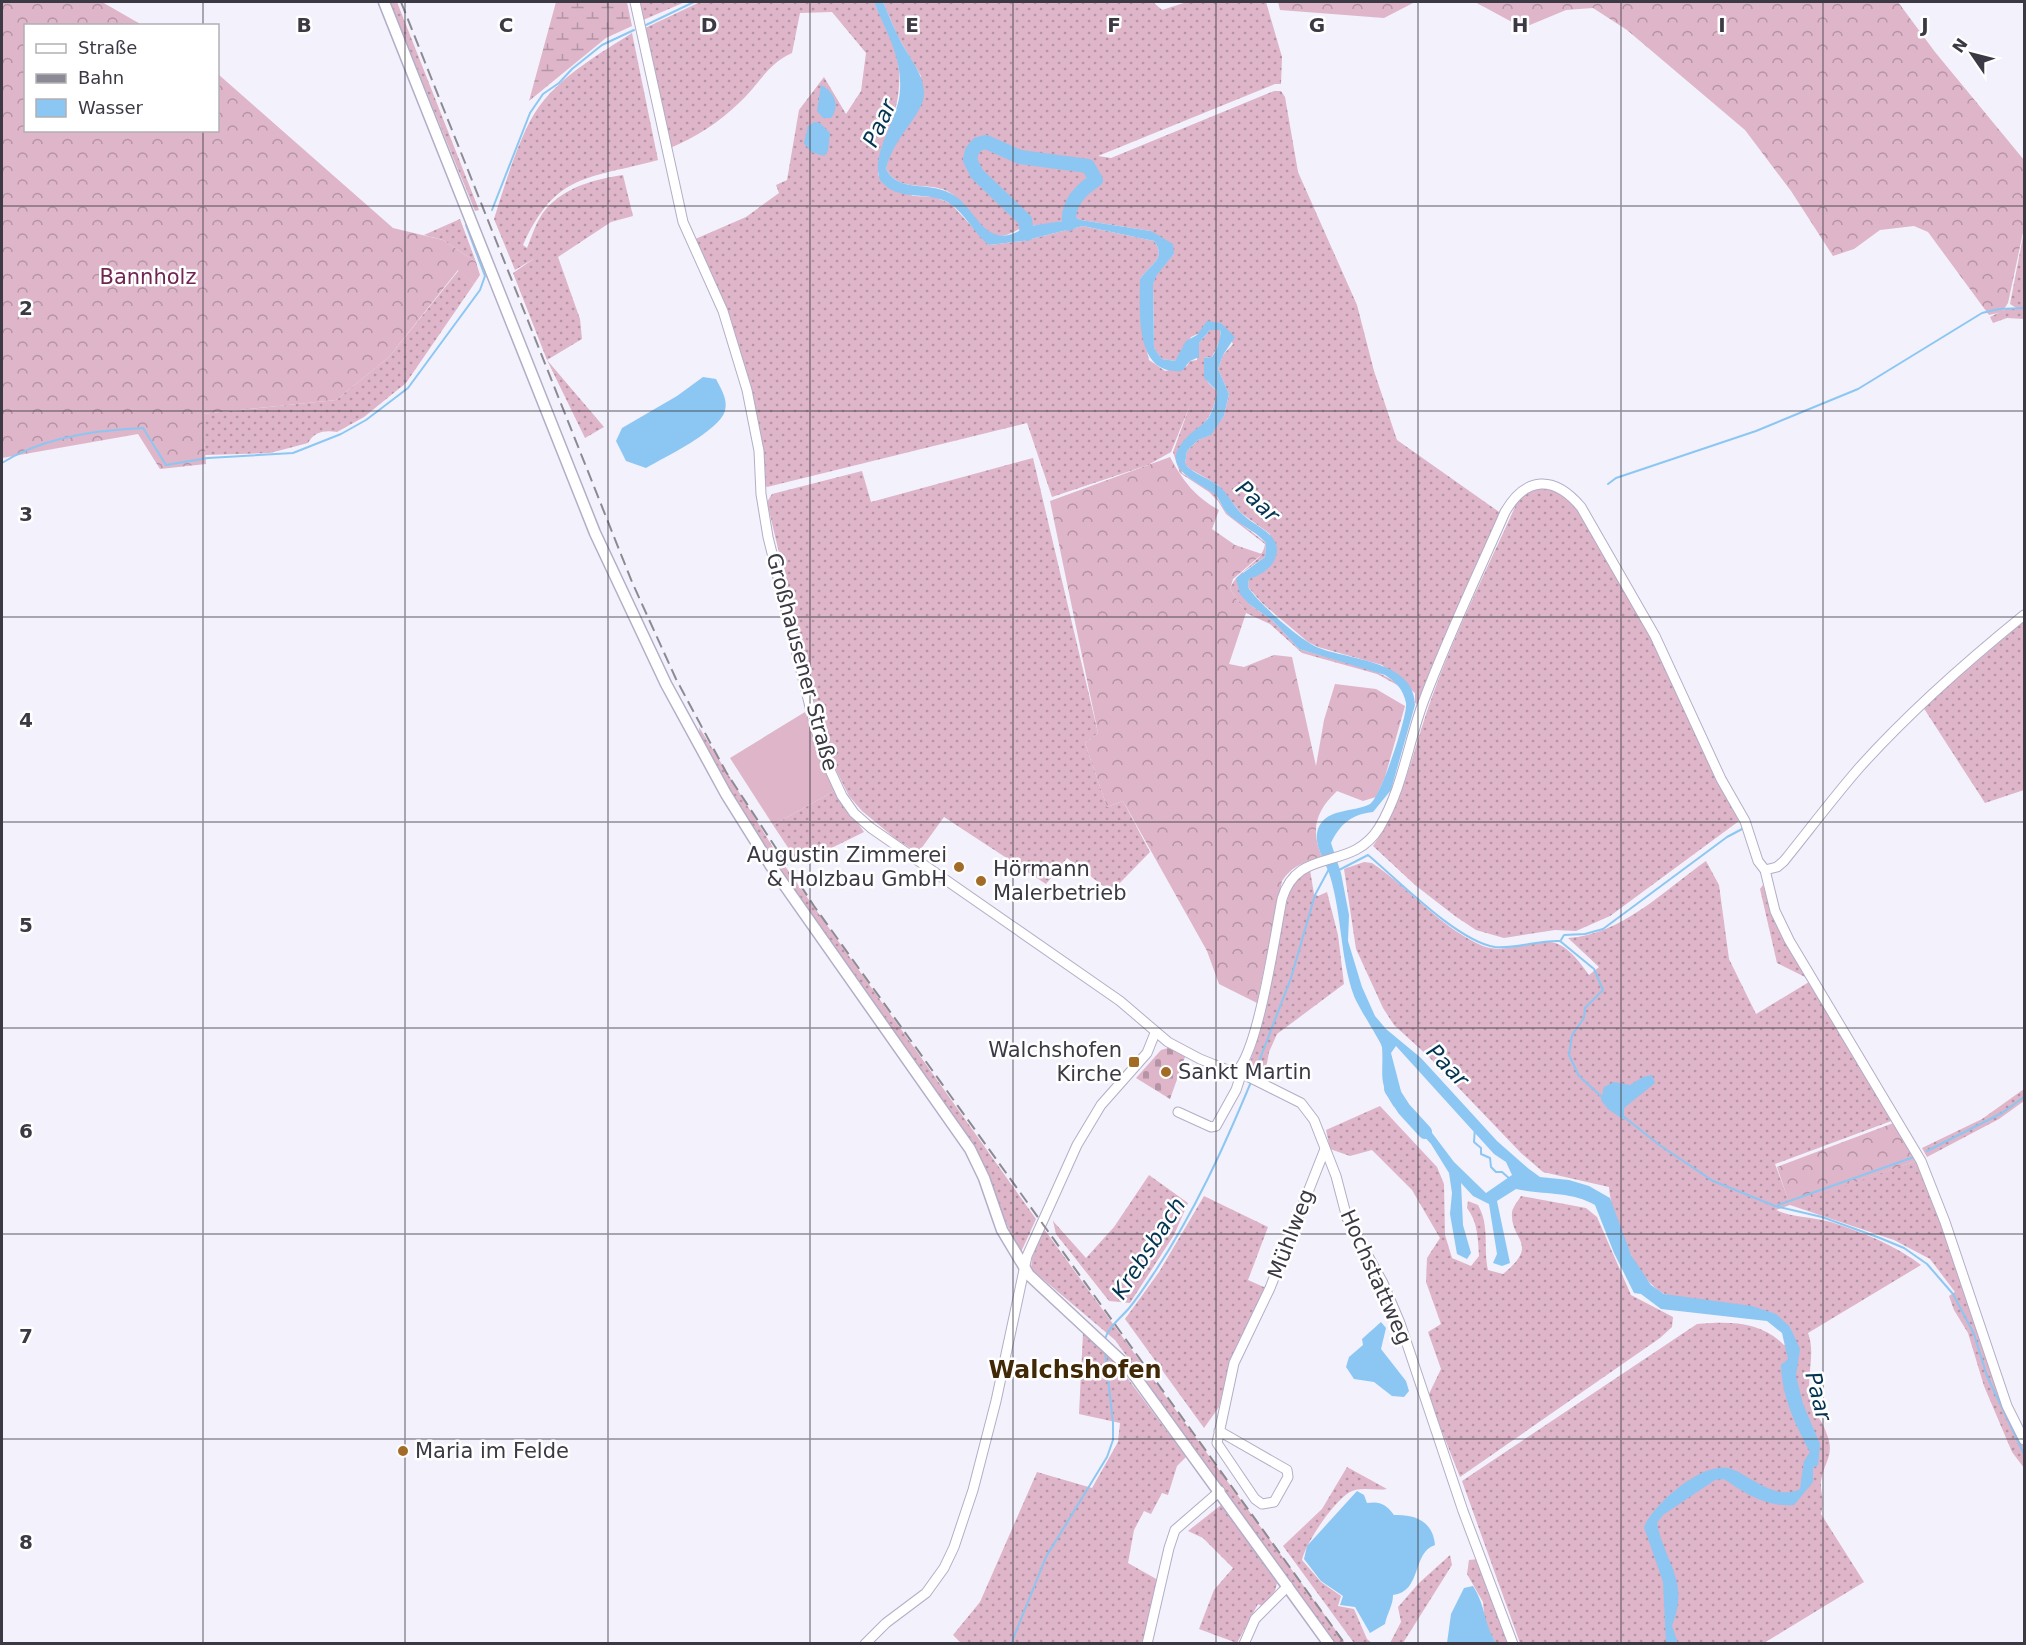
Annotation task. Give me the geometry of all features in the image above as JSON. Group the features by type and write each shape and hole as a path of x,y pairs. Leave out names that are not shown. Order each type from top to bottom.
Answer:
{"street":[{"path":"384,2 595,533 666,684 726,794 783,884 970,1149 984,1178 1002,1230 1024,1268 1129,1368 1329,1644"},
{"name":"Großhausener Straße","path":"635,2 678,202 691,242 723,311 747,390 757,440 761,494 768,537 814,723 824,757 842,796 854,813 871,828 1129,1007 1164,1039"},
{"path":"1178,1112 1211,1127 1216,1126 1236,1090 1248,1056 1286,888 1294,874 1314,864 1341,857 1363,847 1372,838 1385,816 1402,776 1432,679 1505,512 1515,495 1526,486 1535,484 1553,486 1569,493 1581,507 1655,636 1721,779 1745,821 1758,861 1765,870 1775,911 1789,940 1921,1161 1945,1222 2007,1406 2025,1440"},
{"path":"1765,870 1777,867 1784,861 1858,769 1904,720 1939,686 2025,615"},
{"path":"1147,1053 1155,1033"},
{"path":"865,1644 886,1623 926,1593 945,1568 973,1490 996,1401 1024,1268 1032,1243 1077,1145 1101,1105 1147,1053 1164,1039 1200,1059 1242,1074 1292,1098 1309,1111 1325,1149"},
{"name":"Hochstattweg","path":"1325,1149 1336,1176 1347,1218 1383,1282 1400,1323 1426,1404 1513,1644"},
{"name":"Mühlweg","path":"1219,1431 1273,1460 1288,1473 1274,1502 1262,1504 1256,1499 1217,1443 1219,1431 1234,1363 1270,1288 1325,1149"},
{"path":"1147,1644 1169,1548 1176,1530 1220,1491"},
{"path":"1244,1644 1256,1619 1288,1586"}],"green space":[{"name":"Bannholz","path":"2,2 102,2 140,24 24,24 24,132 219,132 219,75 393,228 443,240 476,262 480,275 474,284 458,270 389,357 336,400 202,414 206,464 160,469 138,434 2,458"},
{"path":"390,2 397,2 479,210 475,211"},
{"path":"556,2 627,2 632,26 606,38 529,101"},
{"path":"637,2 685,2 641,21"},
{"path":"700,2 874,2 893,43 899,66 899,90 878,175 913,196 935,197 951,204 989,245 1023,241 1083,226 1154,241 1158,247 1158,258 1140,279 1143,335 1149,360 1165,371 1187,366 1190,361 1197,360 1199,343 1210,330 1220,330 1220,340 1212,357 1204,358 1205,376 1217,391 1216,399 1208,418 1188,438 1182,473 1215,494 1226,512 1266,543 1265,557 1246,570 1260,556 1265,544 1226,514 1209,492 1180,473 1173,452 1190,405 1171,452 1148,465 1052,497 1027,423 767,487 758,419 751,388 732,330 693,240 746,217 779,193 776,185 787,180 799,110 824,77 846,114 861,91 866,53 832,12 800,13 792,53 776,63 723,117 698,134 670,148 643,29"},
{"path":"883,2 1153,2 1162,10 1187,2 1266,2 1282,57 1281,84 1275,84 1098,156 1111,158 1274,91 1281,91 1285,97 1298,172 1357,305 1374,371 1397,440 1502,514 1419,705 1415,703 1415,693 1382,665 1318,647 1308,642 1262,603 1248,587 1249,579 1269,567 1270,534 1241,513 1218,485 1185,464 1187,451 1198,440 1210,435 1224,416 1229,394 1218,369 1223,355 1233,344 1221,323 1191,337 1175,361 1162,359 1154,348 1153,285 1155,276 1174,254 1151,231 1081,220 1072,216 1056,223 1024,227 1004,236 994,235 975,221 954,195 939,188 905,184 891,176 886,169 889,156 921,76 898,37"},
{"path":"1278,2 1415,2 1384,18 1280,10"},
{"path":"1475,2 1898,2 1935,52 2024,160 2024,228 2008,303 2002,312 1989,315 1928,232 1914,226 1880,230 1854,249 1833,256 1791,191 1745,130 1627,30 1593,8 1566,10 1523,28"},
{"path":"632,33 658,160 577,182 562,191 548,204 535,221 523,245 527,248 540,218 554,201 581,185 623,175 633,216 611,222 558,257 580,319 582,339 547,360 513,273 535,258 515,270 494,219 520,143 541,104 572,73"},
{"path":"460,219 476,262 443,240 424,235"},
{"path":"2024,231 2024,319 2007,318 1993,323 1990,317 2006,309 2018,309 2010,304"},
{"path":"459,270 474,284 406,383 364,417 337,432 320,433 313,436 308,443 270,453 205,455 202,414 336,400 389,357"},
{"path":"547,360 604,427 585,438"},
{"path":"1170,457 1190,488 1219,510 1212,529 1235,545 1262,554 1233,579 1230,589 1246,613 1229,664 1244,667 1274,655 1292,657 1316,766 1324,720 1335,684 1376,689 1405,706 1385,777 1376,797 1363,801 1337,791 1324,806 1317,821 1316,838 1322,857 1299,865 1282,881 1257,1003 1219,984 1207,951 1123,801 1107,807 1085,743 1098,733 1050,501"},
{"path":"1033,458 1098,733 1085,743 1107,807 1123,801 1150,852 1111,892 1067,858 1046,884 944,817 918,853 896,839 862,811 849,796 829,756 767,502 772,494 862,471 871,502"},
{"path":"1552,488 1570,499 1589,522 1651,638 1739,821 1610,916 1576,931 1555,930 1504,938 1476,930 1455,916 1415,885 1373,846 1401,791 1442,669 1519,498 1534,489"},
{"path":"1243,573 1249,604 1273,621 1299,649 1375,671 1396,682 1399,686 1377,674 1302,653 1270,624 1246,613 1230,589 1233,582"},
{"path":"2024,621 2024,790 1985,803 1923,707"},
{"path":"805,712 836,790 773,825 730,758"},
{"path":"699,727 782,862 1036,1219 1021,1252 1008,1227 974,1145 775,864 730,793 700,738"},
{"path":"836,790 864,832 799,864 773,825"},
{"path":"1706,861 1719,885 1729,959 1756,1014 1809,982 1894,1120 1775,1164 1790,1204 1919,1160 2017,1433 2024,1444 2024,1468 2012,1452 1984,1386 1968,1333 1954,1310 1949,1296 1955,1292 1930,1259 1894,1240 1790,1205 1776,1210 1831,1222 1854,1230 1889,1245 1921,1265 1808,1333 1811,1349 1810,1398 1830,1447 1821,1481 1823,1504 1821,1514 1864,1582 1764,1643 1520,1643 1462,1481 1697,1324 1744,1324 1765,1331 1784,1345 1795,1341 1790,1327 1702,1300 1675,1297 1661,1292 1642,1273 1626,1245 1614,1214 1609,1187 1543,1172 1521,1153 1429,1057 1394,1025 1383,1008 1356,949 1344,869 1364,862 1372,863 1467,938 1483,946 1503,949 1552,942 1560,945 1576,958 1589,975 1599,967 1568,938 1606,929 1624,920"},
{"path":"1310,870 1314,894 1318,896 1327,892 1338,935 1344,984 1277,1034 1269,1052 1264,1079 1246,1072 1261,1026 1291,887 1300,876"},
{"path":"1763,885 1772,912 1807,978 1777,963 1760,889"},
{"path":"1168,1048 1181,1052 1185,1057 1170,1099 1136,1078 1161,1050"},
{"path":"2024,1089 2024,1101 1999,1119 1927,1157 1922,1148 1982,1119"},
{"path":"1380,1106 1437,1167 1444,1184 1445,1235 1452,1258 1471,1266 1479,1256 1477,1231 1467,1208 1468,1201 1478,1205 1482,1213 1488,1270 1503,1274 1514,1264 1522,1248 1512,1213 1521,1196 1586,1208 1597,1217 1631,1295 1673,1317 1672,1327 1660,1338 1460,1477 1428,1396 1441,1369 1428,1332 1441,1324 1426,1282 1427,1258 1440,1238 1412,1190 1372,1150 1350,1156 1330,1149 1326,1130"},
{"path":"1896,1122 1919,1160 1790,1205 1777,1167"},
{"path":"1149,1175 1188,1203 1174,1235 1130,1303 1109,1301 1056,1234 1053,1221 1086,1258 1114,1227"},
{"path":"1204,1196 1268,1227 1248,1280 1266,1288 1230,1362 1219,1407 1204,1428 1125,1319 1159,1272"},
{"path":"1044,1229 1345,1643 1335,1643 1115,1340 1031,1269 1032,1258"},
{"path":"1083,1333 1114,1360 1186,1457 1177,1466 1168,1495 1162,1493 1151,1514 1144,1511 1134,1530 1128,1563 1158,1580 1155,1602 1143,1639 1141,1643 962,1644 953,1635 980,1602 1037,1472 1092,1488 1118,1442 1120,1423 1079,1414"},
{"path":"1347,1467 1387,1489 1359,1489 1344,1497 1322,1523 1309,1543 1302,1560 1321,1582 1341,1596 1338,1606 1354,1609 1367,1639 1372,1643 1354,1643 1283,1546 1322,1509"},
{"path":"1221,1505 1277,1583 1275,1591 1262,1606 1258,1604 1237,1643 1199,1629 1214,1590 1233,1568 1203,1538 1188,1531"},
{"path":"1450,1555 1452,1565 1403,1643 1390,1643 1401,1622 1398,1607 1419,1583"},
{"path":"1478,1559 1509,1643 1496,1643 1485,1625 1483,1602 1467,1574 1469,1560"}],"water":[{"path":"874,2 883,2 902,44 918,70 924,89 920,108 896,144 889,160 886,169 892,177 899,182 936,188 955,196 986,229 994,234 1012,234 1023,227 1063,221 1072,216 1081,220 1151,231 1173,244 1174,254 1156,276 1153,285 1154,348 1162,359 1175,361 1186,341 1197,335 1207,321 1221,323 1235,337 1223,355 1218,369 1229,394 1224,416 1211,435 1198,440 1187,451 1185,464 1220,487 1241,513 1273,538 1277,552 1274,561 1263,572 1249,579 1248,587 1280,621 1311,644 1379,664 1404,679 1412,690 1415,705 1391,790 1373,812 1359,815 1343,825 1331,843 1341,873 1349,915 1348,941 1362,987 1375,1016 1386,1029 1421,1058 1497,1141 1529,1169 1540,1177 1569,1180 1589,1186 1610,1198 1631,1255 1651,1285 1664,1294 1752,1306 1776,1314 1790,1327 1800,1349 1796,1376 1803,1404 1820,1444 1818,1465 1813,1468 1813,1482 1794,1505 1784,1505 1765,1502 1724,1479 1715,1480 1663,1515 1657,1523 1677,1584 1677,1610 1672,1626 1678,1643 1666,1643 1663,1582 1644,1527 1657,1507 1680,1487 1705,1471 1717,1468 1736,1471 1781,1492 1800,1489 1804,1461 1810,1452 1794,1421 1784,1388 1781,1365 1788,1359 1782,1333 1767,1321 1661,1309 1641,1294 1634,1293 1614,1253 1595,1205 1576,1197 1516,1189 1497,1201 1510,1263 1502,1266 1493,1263 1497,1254 1489,1204 1473,1196 1461,1183 1463,1225 1471,1253 1467,1259 1457,1254 1450,1214 1452,1193 1449,1173 1431,1144 1410,1121 1417,1113 1454,1162 1486,1193 1512,1175 1506,1162 1494,1154 1396,1046 1391,1053 1403,1099 1394,1107 1383,1084 1382,1047 1356,1001 1349,981 1334,891 1317,839 1320,825 1325,819 1339,812 1363,807 1375,798 1387,772 1403,723 1406,703 1403,694 1396,683 1385,675 1299,649 1273,621 1249,604 1240,594 1236,578 1265,557 1266,543 1257,534 1230,516 1215,495 1192,480 1176,462 1176,454 1180,446 1203,424 1214,404 1217,391 1204,378 1204,358 1212,357 1219,341 1220,330 1210,330 1199,343 1199,357 1190,361 1182,371 1166,370 1155,363 1143,339 1140,308 1140,279 1158,258 1158,247 1154,241 1083,226 1023,241 989,245 952,205 937,198 902,194 887,187 880,180 879,159 898,101 900,78 896,55"},
{"path":"821,85 830,91 835,100 835,109 831,118 823,118 817,111"},
{"path":"814,122 820,123 830,133 828,151 824,156 811,152 804,143 808,126"},
{"path":"703,377 716,379 724,394 726,407 721,419 690,443 646,468 626,461 616,441 622,428 677,396"},
{"path":"1652,1075 1655,1083 1624,1108 1624,1120 1608,1109 1601,1100 1604,1087 1614,1082 1630,1085 1643,1077"},
{"path":"1381,1322 1386,1328 1381,1349 1406,1381 1409,1391 1404,1397 1392,1396 1374,1382 1354,1379 1346,1367 1349,1357 1363,1345 1362,1339"},
{"path":"1357,1491 1364,1495 1367,1503 1376,1502 1388,1508 1394,1515 1409,1516 1422,1521 1431,1530 1435,1545 1423,1555 1409,1587 1393,1595 1385,1624 1370,1633 1355,1607 1340,1605 1343,1596 1321,1581 1304,1559 1307,1546"},
{"path":"1473,1586 1496,1643 1447,1643 1451,1614 1464,1588"}],"waterway":[{"path":"646,25 694,2"},
{"path":"492,210 530,113 543,94 602,45 634,30"},
{"name":"Paar","path":"1027,234 1025,220 977,174 970,160 972,151 978,144 986,142 1020,157 1088,166 1096,180 1085,188 1072,204 1069,224"},
{"path":"2,463 17,454 51,441 88,433 125,429 143,428 166,465 208,458 293,453 341,434 366,420 408,388 480,290 485,276 466,225"},
{"path":"1608,484 1616,478 1756,431 1858,389 1982,313 1999,309 2024,308"},
{"path":"1561,940 1564,935 1585,934 1603,929 1727,837 1744,828"},
{"path":"1339,870 1368,855 1446,922 1480,943 1503,947 1560,941 1594,969 1603,990 1585,1008 1584,1018 1572,1035 1569,1055 1579,1076 1603,1098"},
{"name":"Krebsbach","path":"1253,1077 1291,978 1315,895 1329,869"},
{"name":"Krebsbach","path":"1105,1339 1112,1326 1143,1289 1184,1225 1251,1082"},
{"name":"Paar","path":"1391,1089 1404,1109 1425,1132"},
{"path":"1927,1151 2002,1113 2024,1097"},
{"path":"1623,1116 1658,1144 1713,1181 1775,1206 1822,1217 1880,1238 1904,1248 1927,1264 1953,1294 1974,1334 1987,1376 2024,1454"},
{"path":"1475,1127 1474,1142 1481,1148 1481,1154 1490,1158 1491,1167 1496,1172 1502,1172 1510,1179"},
{"path":"1778,1205 1914,1157"},
{"name":"Krebsbach","path":"1011,1644 1046,1557 1107,1457 1113,1440 1105,1351"}],"railway":[{"path":"401,2 632,582 676,679 726,772 814,906 1345,1644"}],"place":[{"name":"Augustin Zimmerei & Holzbau GmbH","path":"959,867"},
{"name":"Hörmann Malerbetrieb","path":"981,881"},
{"name":"Walchshofen Kirche","path":"1134,1062"},
{"name":"Sankt Martin","path":"1166,1072"},
{"name":"Maria im Felde","path":"403,1451"}],"district":[{"name":"Walchshofen","path":"1075,1370"}]}
